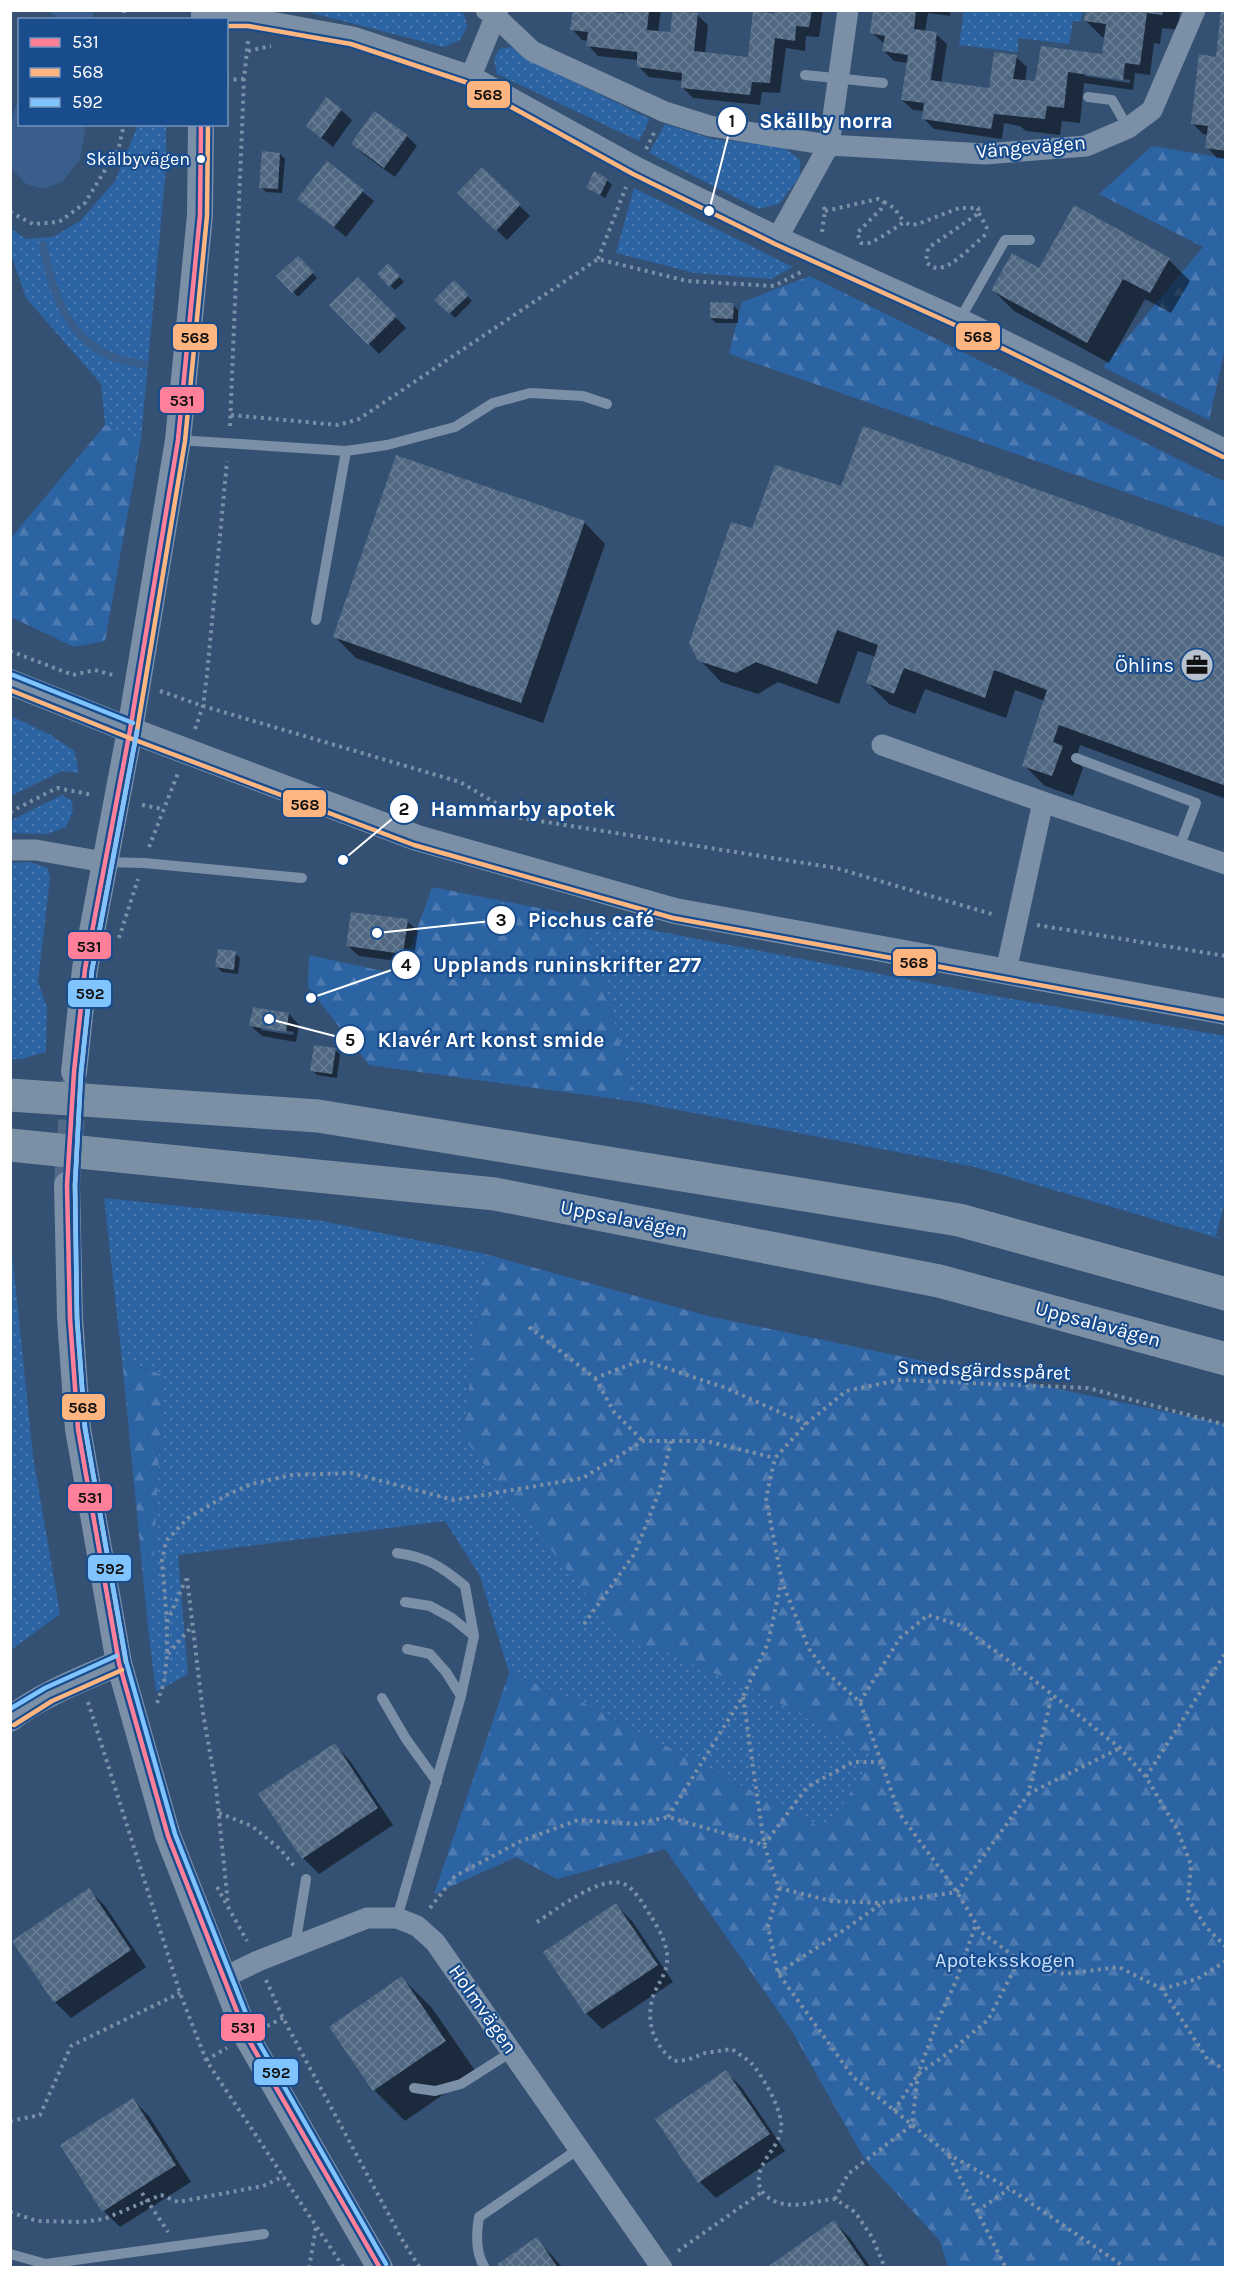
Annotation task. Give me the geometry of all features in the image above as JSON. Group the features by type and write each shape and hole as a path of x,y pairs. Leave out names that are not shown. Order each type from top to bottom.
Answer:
{"highway":[{"path":"10,1095 318,1116 935,1216 970,1223 1226,1294"},
{"name":"Uppsalavägen","path":"10,1145 495,1194 939,1281 1226,1359"}],"street":[{"path":"778,237 829,145 848,10"},
{"name":"Vängevägen","path":"493,12 532,51 665,112 710,126 829,145 985,154 1086,146 1128,128 1152,110 1195,10"},
{"path":"471,76 493,12"},
{"path":"228,18 249,18 352,37 471,76 636,166 778,237 960,319 1226,450"},
{"path":"74,1072 85,969 130,730 178,440 200,215 201,126"},
{"path":"10,682 130,730 417,838 675,911 1226,1012"},
{"path":"882,745 1226,864"},
{"path":"1006,971 1043,802"},
{"path":"10,850 36,850 104,862"},
{"path":"67,1185 70,1318 78,1429 118,1663 168,1836 247,2037 380,2268"},
{"path":"10,1719 25,1708 118,1663"},
{"name":"Holmvägen","path":"223,1978 258,1961 367,1917 397,1918 417,1926 435,1942 661,2266"}],"lane":[{"path":"805,75 883,83"},
{"path":"1088,97 1112,100 1128,128"},
{"path":"960,319 1005,240 1030,240"},
{"path":"178,440 346,451 387,445 455,427 493,403 531,393 583,396 607,404"},
{"path":"316,620 346,451"},
{"path":"1076,758 1196,803 1179,848"},
{"path":"104,862 144,863 302,878"},
{"path":"397,1553 418,1556 442,1567 465,1586 474,1636 461,1696 397,1918"},
{"path":"405,1602 430,1606 452,1618 474,1636"},
{"path":"408,1649 430,1654 446,1672 461,1696"},
{"path":"382,1698 406,1739 437,1782"},
{"path":"295,1946 306,1879"},
{"path":"414,2088 435,2091 461,2084 513,2051"},
{"path":"485,2268 475,2236 479,2217 580,2148"},
{"path":"10,2254 46,2264 264,2234"}],"path":[{"path":"203,706 231,415 244,79 249,18"},
{"path":"228,80 244,79"},
{"path":"10,212 33,224 59,222 86,203 119,147 123,126"},
{"path":"231,415 338,425 359,419 598,259 687,281 774,286 805,269 822,238 825,211 813,176"},
{"path":"825,211 878,199 894,208 904,222 911,225 959,208 978,208 988,232 1005,240"},
{"path":"884,202 881,209 857,233 857,238 861,243 869,243 880,238 904,222"},
{"path":"980,213 928,248 926,261 930,267 937,269 945,267 988,232"},
{"path":"10,651 73,675 95,670 203,706 460,782 521,818 836,868 1018,922 1226,956"},
{"path":"116,946 163,809 187,751"},
{"path":"10,812 57,788 163,809"},
{"path":"529,1327 594,1378 614,1412 643,1441"},
{"path":"594,1378 642,1360 726,1388 806,1424"},
{"name":"Smedsgärdsspåret","path":"1226,1425 1088,1388 899,1380 846,1391 806,1424 775,1458 766,1498 782,1582 808,1649 827,1673 860,1702 899,1813 957,1892 981,1932 1019,1960 1064,1974 1119,1967 1162,1989 1208,2060 1226,2070"},
{"path":"151,1700 154,1710 164,1683 167,1655 162,1561 166,1540 188,1518 251,1484 292,1475 351,1473 454,1500 583,1478 643,1441 706,1441 775,1458"},
{"path":"584,1624 635,1553 659,1492 670,1441"},
{"path":"167,1623 186,1578 219,1813 228,1906"},
{"path":"668,1817 743,1696 768,1643 782,1582"},
{"path":"860,1702 900,1638 928,1615 959,1625 1120,1749 1146,1777 1177,1829 1191,1865 1188,1899 1206,1927 1226,1947"},
{"path":"167,1655 192,1625"},
{"path":"1146,1777 1226,1652"},
{"path":"81,1679 180,1993 206,2060 344,2268"},
{"path":"780,1888 831,1901 881,1904 957,1892 1028,1795 1052,1695"},
{"path":"743,1696 764,1845 780,1888 768,1927 777,1973 853,2077 948,2154 1010,2189 1126,2268"},
{"path":"1028,1795 1120,1749"},
{"path":"764,1845 807,1787 853,1762 882,1762"},
{"path":"219,1813 252,1826 280,1849 306,1879"},
{"path":"417,1926 455,1876 521,1841 578,1820 636,1824 668,1817 764,1845"},
{"path":"214,1882 258,1961 283,2018 404,2243 420,2268"},
{"path":"537,1922 588,1891 611,1882 625,1884 642,1902 660,1930 668,1961 652,2000 650,2028 661,2051 674,2061 732,2049 751,2063 769,2089 782,2127 775,2147 761,2169 758,2181 762,2192 774,2202 797,2206 835,2199 855,2212 872,2237 885,2268"},
{"path":"777,1973 881,1904"},
{"path":"894,2110 918,2074 976,1924"},
{"path":"835,2199 849,2174 912,2125 918,2074 947,2054 988,2020 1019,1960"},
{"path":"1162,1989 1197,1979 1226,1961"},
{"path":"10,2121 40,2115 71,2046 180,1993"},
{"path":"948,2154 1006,2268"},
{"path":"10,2212 37,2221 82,2222 104,2219 160,2195 178,2202 263,2186 284,2176"},
{"path":"977,2211 1010,2189"},
{"path":"661,2266 762,2192"},
{"path":"142,2193 166,2228"},
{"path":"309,2268 316,2226"}],"green space":[{"path":"964,10 1082,11 1081,21 1073,21 1069,44 1018,38 1018,52 959,45"},
{"path":"304,11 457,11 464,14 467,27 460,40 444,47"},
{"path":"511,47 547,69 650,119 639,141 497,74 494,60 499,49"},
{"path":"665,124 712,139 783,147 800,160 800,176 779,204 758,209 649,153"},
{"path":"138,126 166,126 166,168 141,439 105,425 101,384 26,298 11,254 10,228 26,239 53,237 80,221 115,181"},
{"path":"1152,146 1225,158 1225,349 1209,420 1103,367 1203,247 1099,194"},
{"path":"634,188 793,267 771,279 695,273 616,253"},
{"path":"810,276 1225,481 1225,527 729,354 742,302"},
{"path":"105,425 141,439 105,641 74,647 11,617 11,538"},
{"path":"11,716 51,735 74,751 79,773 62,771 11,796"},
{"path":"62,795 72,801 73,811 66,827 47,834 11,833 11,823 14,819"},
{"path":"30,862 48,868 50,878 38,982 47,1007 46,1052 21,1059 11,1059 11,863"},
{"path":"432,887 584,917 637,1102 369,1065 308,987 309,955 401,975"},
{"path":"584,917 989,995 1225,1036 1225,1201 1216,1236 1225,1240 975,1167 637,1102"},
{"path":"104,1198 322,1221 485,1254 463,1437 756,1690 875,1756 826,1830 586,1704 509,1673 480,1576 445,1521 178,1555 188,1674 156,1692 148,1628 154,1558 163,1375 122,1360"},
{"path":"10,1233 33,1456 60,1614 11,1650"},
{"name":"Apoteksskogen","path":"485,1254 708,1316 1225,1424 1225,2267 948,2267 940,2241 864,2158 792,2031 665,1849 557,1879 516,1857 434,1894 509,1673 586,1704 826,1830 874,1756 756,1690 617,1634 463,1437"},
{"path":"122,1360 163,1375 154,1558 148,1628"}],"shaded area":[{"path":"49,11 93,11 93,18 55,18"},
{"path":"18,102 18,126 86,126 80,160 62,182 43,189 26,184 11,168 11,124"}],"building":[{"path":"573,10 604,10 624,14 625,10 649,10 647,30 670,32 673,10 698,13 694,51 748,57 753,10 774,14 774,10 812,10 809,27 796,26 795,41 775,38 770,83 752,82 750,95 681,88 682,73 637,67 637,52 586,46 588,32 570,30"},
{"path":"873,10 916,10 914,29 937,32 930,80 989,88 994,52 1017,55 1013,79 1035,81 1041,46 1102,54 1106,24 1084,21 1086,10 1163,10 1162,15 1147,13 1140,65 1125,63 1123,80 1068,72 1064,108 1047,106 1045,119 994,114 991,129 922,119 924,103 901,100 908,55 882,51 885,36 870,33"},
{"path":"1221,10 1226,10 1226,151 1205,148 1208,126 1191,124 1199,54 1216,57"},
{"path":"326,97 342,109 321,138 306,126"},
{"path":"374,111 408,135 384,168 351,144"},
{"path":"262,151 280,153 278,189 259,188"},
{"path":"327,161 364,190 334,227 297,199"},
{"path":"482,167 521,204 496,231 457,193"},
{"path":"594,171 608,179 600,195 586,188"},
{"path":"1074,205 1170,258 1150,293 1123,279 1087,343 991,290 1012,253 1039,268"},
{"path":"298,256 314,272 292,293 276,276"},
{"path":"388,263 400,276 389,287 377,274"},
{"path":"358,277 397,316 368,345 329,305"},
{"path":"454,280 469,295 449,314 434,300"},
{"path":"710,302 734,303 733,319 710,318"},
{"path":"863,426 1226,558 1226,786 1059,725 1053,742 1063,746 1052,776 1022,766 1047,690 994,670 985,698 904,668 894,694 866,683 878,645 837,630 817,684 756,662 736,673 698,661 689,643 731,522 752,528 775,465 841,486"},
{"path":"396,455 585,521 521,703 333,637"},
{"path":"351,912 408,919 403,954 346,946"},
{"path":"218,949 236,951 234,970 215,967"},
{"path":"253,1007 289,1013 286,1032 249,1026"},
{"path":"314,1045 336,1048 332,1074 310,1071"},
{"path":"335,1743 378,1808 302,1859 258,1794"},
{"path":"89,1888 131,1950 54,2003 12,1941"},
{"path":"616,1903 658,1965 585,2014 543,1952"},
{"path":"402,1976 446,2041 373,2091 329,2027"},
{"path":"726,2070 770,2134 698,2183 655,2119"},
{"path":"133,2098 176,2165 102,2212 60,2145"},
{"path":"834,2220 867,2268 766,2268"},
{"path":"537,2237 558,2268 500,2268 497,2264"}],"waterway":[{"path":"43,245 57,296 64,311 84,338 97,349 117,358 145,365"}],"tunnel":[{"path":"67,1185 74,1081"}],"transit line":[{"name":"568","path":"228,26 248,26 351,44 468,83 633,174 775,244 957,326 1223,457"},
{"name":"531","path":"201,126 200,215 178,440 130,730 85,969 74,1072 67,1185 70,1318 78,1429 119,1663 168,1836 247,2037 380,2268"},
{"name":"568","path":"126,1662 85,1428 77,1318 75,1185 81,1073 92,970 137,731 185,441 207,216 208,126"},
{"name":"592","path":"13,675 133,723"},
{"name":"568","path":"10,690 127,737 414,845 673,918 1225,1019"},
{"name":"592","path":"137,731 92,970 81,1073 75,1185 77,1318 85,1428 126,1661 175,1834 254,2034 386,2264"},
{"name":"592","path":"10,1709 45,1688 116,1656"},
{"name":"568","path":"14,1725 52,1701 122,1670"}],"place":[{"name":"Skälbyvägen","path":"201,159"},
{"name":"Skällby norra","path":"709,211"},
{"name":"Öhlins","path":"1197,665"},
{"name":"Hammarby apotek","path":"343,860"},
{"name":"Picchus café","path":"377,933"},
{"name":"Upplands runinskrifter 277","path":"311,998"},
{"name":"Klavér Art konst smide","path":"269,1019"}]}
